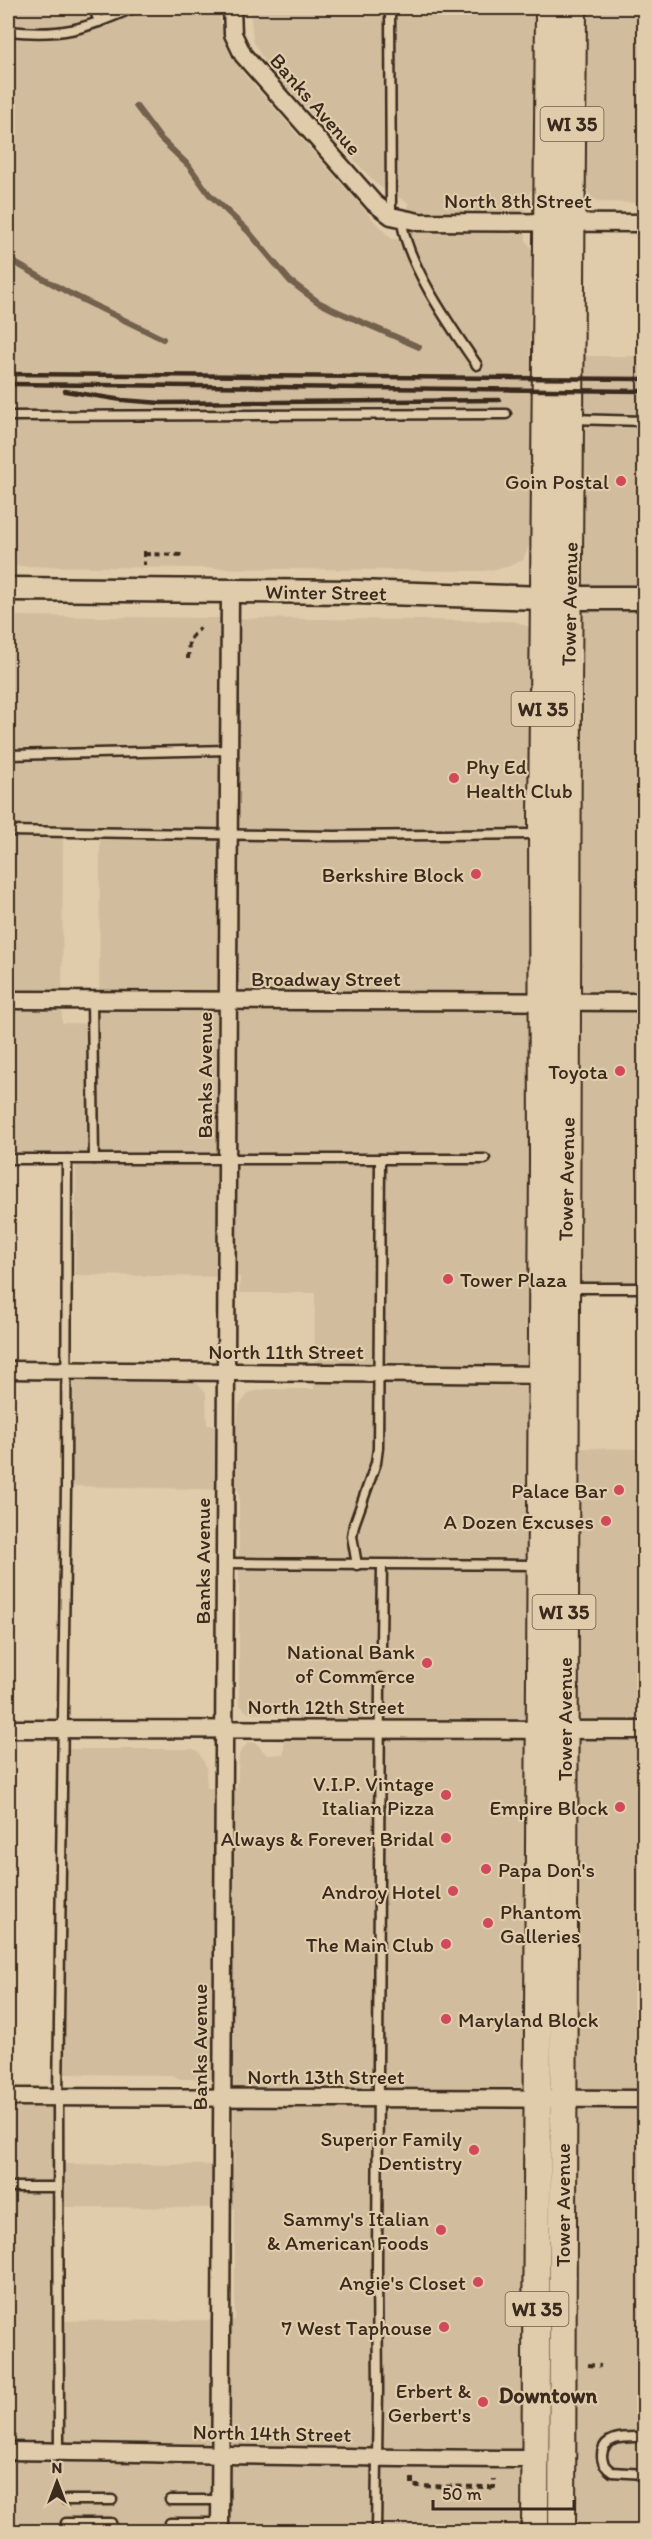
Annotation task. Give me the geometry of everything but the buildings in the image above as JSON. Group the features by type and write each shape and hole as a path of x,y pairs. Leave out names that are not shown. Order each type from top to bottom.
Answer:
{"main road":[{"name":"Tower Avenue","path":"549,8 571,419 556,598 542,834 543,1002 553,1375 550,2099 562,2532"},
{"name":"Tower Avenue","path":"552,1729 540,1565 553,1375 565,1288 568,1002 556,598 559,223 573,8"},
{"name":"Tower Avenue","path":"535,2532 535,2459 550,2099"},
{"path":"535,2459 544,2460 549,2469 552,2532"}],"street":[{"name":"Banks Avenue","path":"232,8 233,34 243,55 363,193 397,218"},
{"name":"North 8th Street","path":"397,218 645,223"},
{"name":"Winter Street","path":"8,589 230,590 645,598"},
{"name":"Banks Avenue","path":"220,2527 230,590"},
{"name":"Broadway Street","path":"8,1000 645,1002"},
{"name":"North 11th Street","path":"8,1370 553,1375"},
{"name":"North 12th Street","path":"8,1730 224,1730 244,1728 645,1730"},
{"name":"North 13th Street","path":"8,2097 645,2099"},
{"name":"North 14th Street","path":"8,2451 535,2459"}],"lane":[{"path":"94,8 99,22"},
{"path":"8,31 61,33 99,22 133,8"},
{"path":"390,8 397,218 406,243 436,301 477,365"},
{"path":"8,416 506,414"},
{"path":"571,419 645,421"},
{"path":"8,755 229,750"},
{"path":"8,831 542,834"},
{"path":"92,1000 94,1159"},
{"path":"8,1159 485,1159"},
{"path":"59,2452 58,2097 68,1371 68,1159"},
{"path":"357,1565 353,1530 377,1456 380,1374 380,1159"},
{"path":"565,1288 645,1288"},
{"path":"224,1563 540,1565"},
{"path":"381,1647 382,1565"},
{"path":"376,2532 380,1678"},
{"path":"8,2187 58,2187"},
{"path":"645,2437 611,2440 605,2445 602,2454 603,2464 612,2472 645,2474"},
{"path":"66,2500 112,2500"},
{"path":"170,2500 220,2500"},
{"path":"66,2523 111,2523"},
{"path":"170,2523 220,2527"}],"path":[{"path":"144,565 144,553 186,555"},
{"path":"188,659 189,640 200,628"},
{"path":"588,2365 601,2366"},
{"path":"412,2478 412,2486 490,2488 494,2487 494,2479"}],"shaded area":[{"path":"8,8 218,8 224,40 244,74 378,225 392,239 407,239 408,203 377,185 266,64 253,41 250,8 534,8 533,132 538,169 536,184 525,199 526,240 536,255 535,282 530,308 531,533 523,560 507,567 484,571 8,566"},
{"path":"587,8 644,8 644,203 600,202 592,198 584,185 588,120"},
{"path":"585,356 644,356 644,1286 581,1286"},
{"path":"8,616 514,621 529,627 532,641 524,2513 522,2531 52,2532 52,2524 8,2523 8,2108 53,2108 52,2321 235,2320 235,2208 64,2207 63,2164 234,2165 234,2079 180,2079 172,2075 63,2074 68,1749 193,1749 198,1751 206,1766 207,1788 237,1789 239,1754 248,1742 256,1743 267,1755 284,1754 284,1714 248,1713 240,1705 239,1490 71,1486 74,1382 186,1379 196,1382 206,1393 207,1425 237,1426 239,1405 250,1392 267,1389 314,1389 315,1293 239,1293 240,1277 75,1275 76,1154 8,1154","holes":["63,825 100,825 99,1024 62,1023"]},
{"path":"578,1448 644,1449 644,2531 576,2532"}],"waterway":[{"path":"136,106 160,138 189,166 209,194 248,231 290,281 318,302 419,347"},
{"path":"8,259 69,293 163,339"}],"railway":[{"path":"8,374 644,379"},
{"path":"8,384 644,391"},
{"path":"65,391 122,400 161,403 499,400"}],"place":[{"name":"Goin Postal","path":"621,481"},
{"name":"Phy Ed Health Club","path":"454,778"},
{"name":"Berkshire Block","path":"476,874"},
{"name":"Toyota","path":"620,1071"},
{"name":"Tower Plaza","path":"448,1279"},
{"name":"Palace Bar","path":"619,1490"},
{"name":"A Dozen Excuses","path":"606,1521"},
{"name":"National Bank of Commerce","path":"427,1663"},
{"name":"V.I.P. Vintage Italian Pizza","path":"446,1795"},
{"name":"Empire Block","path":"620,1807"},
{"name":"Always & Forever Bridal","path":"446,1838"},
{"name":"Papa Don's","path":"486,1869"},
{"name":"Androy Hotel","path":"453,1891"},
{"name":"Phantom Galleries","path":"488,1923"},
{"name":"The Main Club","path":"446,1944"},
{"name":"Maryland Block","path":"446,2019"},
{"name":"Superior Family Dentistry","path":"474,2150"},
{"name":"Sammy's Italian & American Foods","path":"441,2230"},
{"name":"Angie's Closet","path":"478,2282"},
{"name":"7 West Taphouse","path":"444,2327"},
{"name":"Erbert & Gerbert's","path":"483,2402"}],"district":[{"name":"Downtown","path":"548,2395"}]}
